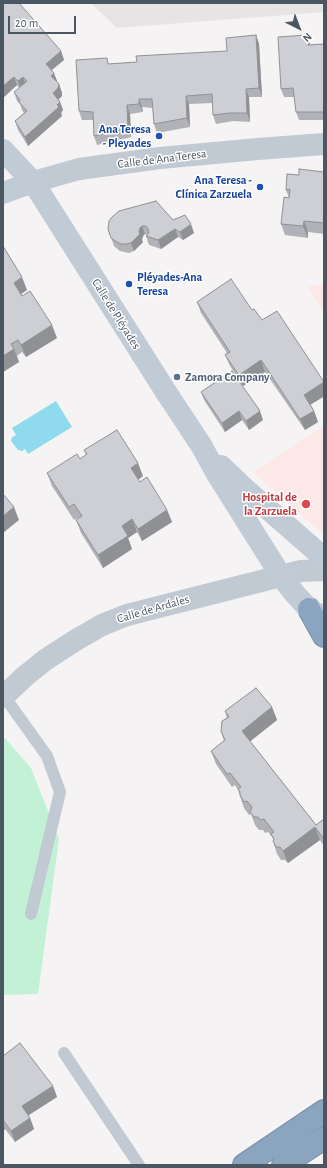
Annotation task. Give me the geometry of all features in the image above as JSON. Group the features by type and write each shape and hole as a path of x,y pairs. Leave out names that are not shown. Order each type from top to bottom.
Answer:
{"highway":[{"path":"311,609 324,636"},
{"path":"244,1165 324,1111"},
{"path":"283,1165 324,1138"}],"main road":[{"name":"Calle de Pléyades","path":"3,150 33,182 201,445 217,474 281,576 311,609"},
{"name":"Calle de Ana Teresa","path":"3,192 33,182"},
{"name":"Calle de Pléyades","path":"201,445 225,471 323,566"}],"street":[{"name":"Calle de Ana Teresa","path":"33,182 79,170 160,158 324,144"},
{"name":"Calle de Ardales","path":"3,696 45,660 102,625 127,614 323,566"},
{"path":"311,609 301,590 310,575 323,566"}],"lane":[{"path":"3,696 47,756 60,792 31,914"},
{"path":"64,1054 139,1165"}],"shaded area":[{"path":"91,3 324,3 324,12 117,28"},
{"path":"324,284 324,312 307,287"},
{"name":"Hospital de la Zarzuela","path":"324,426 324,535 253,472"}],"green space":[{"path":"5,738 31,768 59,839 38,994 3,995 3,740"}],"water":[{"path":"56,401 72,427 28,454 25,449 22,451 18,450 11,441 12,437 16,435 12,428"}],"building":[{"path":"3,3 19,3 61,51 46,64 54,73 51,76 59,84 58,88 53,93 60,102 57,105 59,107 25,137 15,121 27,111 19,102 20,100 14,92 27,81 23,77 18,81 14,77 3,86"},
{"path":"256,35 259,88 246,89 247,113 213,115 212,94 186,96 187,118 154,124 152,99 139,99 139,104 127,105 128,128 94,136 93,112 79,111 76,60 107,58 108,64 137,62 136,56 227,51 226,38"},
{"path":"307,35 308,45 324,44 324,112 296,112 293,88 281,89 278,37"},
{"path":"299,169 324,172 324,223 304,221 303,226 281,224 284,197 289,198 290,189 286,190 287,174 299,175"},
{"path":"156,201 173,220 185,215 191,224 180,232 175,229 158,240 146,236 149,233 146,226 142,226 140,228 140,234 131,243 121,244 111,238 108,229 109,221 119,211"},
{"path":"3,246 22,277 14,283 22,296 30,291 52,325 21,345 18,340 11,344 14,349 3,356"},
{"path":"231,279 252,310 254,309 262,320 277,311 324,382 304,395 314,411 300,419 261,360 239,375 225,355 230,352 197,302"},
{"path":"232,371 260,411 246,421 239,411 222,423 201,392"},
{"path":"117,430 138,463 131,468 140,482 147,477 167,510 138,529 132,519 122,526 128,536 98,555 76,520 82,516 74,504 69,507 47,473 77,454 80,459 87,454 84,450"},
{"path":"3,494 14,507 3,516"},
{"path":"256,688 272,707 242,731 316,825 324,819 324,839 315,827 283,851 280,847 276,847 271,834 274,832 264,819 260,820 258,817 254,817 250,812 252,807 247,801 244,802 240,795 238,789 241,787 230,773 227,774 211,751 225,740 221,731 222,721 229,717 225,711"},
{"path":"20,1043 53,1086 22,1106 30,1118 11,1131 3,1120 3,1056"}],"place":[{"name":"Ana Teresa - Pleyades","path":"159,136"},
{"name":"Ana Teresa - Clínica Zarzuela","path":"260,187"},
{"name":"Pléyades-Ana Teresa","path":"129,284"},
{"name":"Zamora Company","path":"177,377"},
{"name":"Hospital de la Zarzuela","path":"306,504"}]}
